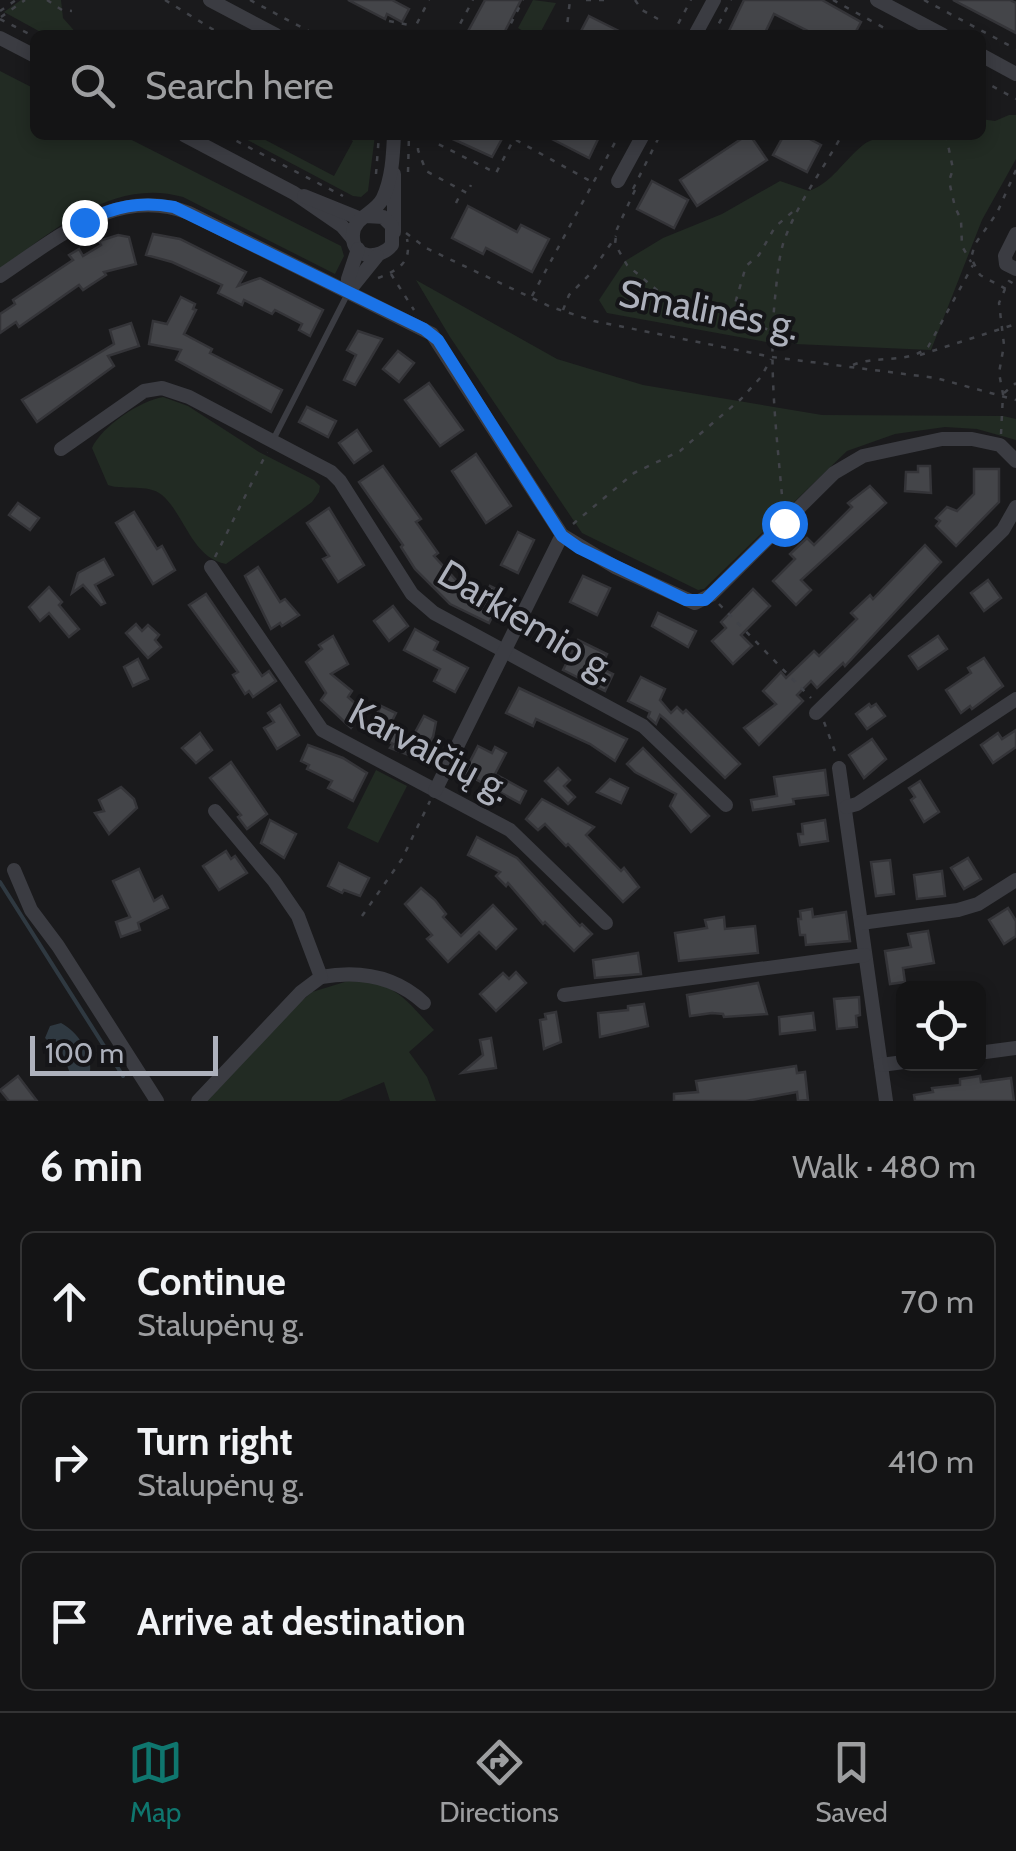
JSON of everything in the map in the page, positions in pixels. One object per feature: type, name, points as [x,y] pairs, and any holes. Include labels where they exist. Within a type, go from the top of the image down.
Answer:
[{"type":"street","points":[[210,0],[267,30]]},
{"type":"street","points":[[699,30],[714,0]]},
{"type":"street","points":[[878,0],[934,30]]},
{"type":"street","points":[[0,38],[30,53]]},
{"type":"street","points":[[986,58],[1016,74]]},
{"type":"street","points":[[193,140],[294,194],[342,226],[366,255],[377,256]]},
{"type":"street","points":[[348,292],[354,228],[383,198],[392,169],[394,140]]},
{"type":"street","points":[[628,187],[642,140]]},
{"type":"street","points":[[348,292],[400,232],[392,169]]},
{"type":"street","points":[[294,194],[364,218],[383,218],[400,232]]},
{"type":"street","points":[[0,276],[105,211],[158,204],[189,213],[416,324],[438,340],[562,536],[591,554],[695,603],[711,595],[834,474],[864,456],[942,440],[987,441],[1009,453]]},
{"type":"street","points":[[1016,234],[1005,256],[1006,264],[1016,269]]},
{"type":"street","name":"Darkiemio g.","points":[[61,449],[144,392],[162,388],[188,397],[319,466],[340,481],[412,594],[434,613],[643,726],[726,805]]},
{"type":"street","points":[[819,711],[1003,530],[1016,507]]},
{"type":"street","points":[[435,790],[562,536]]},
{"type":"street","name":"Karvaičių g.","points":[[210,567],[322,730],[510,830],[606,922]]},
{"type":"street","points":[[846,806],[857,804],[1016,700]]},
{"type":"street","points":[[840,768],[886,1101]]},
{"type":"street","points":[[215,811],[298,916],[321,977]]},
{"type":"street","points":[[14,870],[31,910],[157,1101]]},
{"type":"street","points":[[860,923],[958,910],[978,904],[1016,880]]},
{"type":"street","points":[[564,995],[865,955]]},
{"type":"street","points":[[198,1101],[301,992],[321,977],[360,973],[376,976],[408,990],[424,1004]]},
{"type":"street","points":[[986,1051],[1016,1048]]},
{"type":"street","points":[[881,1065],[896,1063]]},
{"type":"lane","points":[[272,442],[348,292]]},
{"type":"path","points":[[0,11],[16,0]]},
{"type":"path","points":[[25,0],[0,18],[30,34]]},
{"type":"path","points":[[47,0],[72,12]]},
{"type":"path","points":[[166,0],[213,30]]},
{"type":"path","points":[[250,0],[307,30]]},
{"type":"path","points":[[413,30],[429,0]]},
{"type":"path","points":[[457,30],[473,0]]},
{"type":"path","points":[[508,30],[523,0]]},
{"type":"path","points":[[567,30],[570,0]]},
{"type":"path","points":[[586,0],[611,0]]},
{"type":"path","points":[[635,0],[658,20]]},
{"type":"path","points":[[716,30],[731,0]]},
{"type":"path","points":[[833,0],[888,30]]},
{"type":"path","points":[[925,0],[981,30]]},
{"type":"path","points":[[675,30],[690,2],[684,1]]},
{"type":"path","points":[[388,21],[415,26]]},
{"type":"path","points":[[986,33],[1016,49]]},
{"type":"path","points":[[986,83],[1016,99]]},
{"type":"path","points":[[234,140],[347,198]]},
{"type":"path","points":[[374,188],[379,140]]},
{"type":"path","points":[[418,140],[426,171],[467,193],[471,185]]},
{"type":"path","points":[[433,140],[496,173],[514,140]]},
{"type":"path","points":[[521,140],[594,183]]},
{"type":"path","points":[[532,298],[616,140]]},
{"type":"path","points":[[657,140],[628,187],[616,234],[615,244],[627,264],[658,291],[772,331]]},
{"type":"path","points":[[784,523],[772,358],[778,266],[799,206],[839,140]]},
{"type":"path","points":[[947,140],[953,168],[949,181],[961,220],[962,246],[980,275],[1006,289]]},
{"type":"path","points":[[506,154],[512,158]]},
{"type":"path","points":[[919,355],[928,347],[973,264],[972,251],[997,213],[1016,170]]},
{"type":"path","points":[[456,203],[462,191]]},
{"type":"path","points":[[732,314],[746,266],[759,255],[776,226],[799,206]]},
{"type":"path","points":[[369,279],[390,273],[408,258],[400,232]]},
{"type":"path","name":"Smalinės g.","points":[[400,232],[562,312],[772,358],[936,378],[1016,400]]},
{"type":"path","points":[[562,312],[569,295],[591,273],[616,234]]},
{"type":"path","points":[[390,273],[420,320]]},
{"type":"path","points":[[396,282],[401,278]]},
{"type":"path","points":[[540,282],[548,286]]},
{"type":"path","points":[[1009,453],[999,374],[999,304],[1009,282],[1016,285]]},
{"type":"path","points":[[851,366],[866,360],[919,355],[1016,324]]},
{"type":"path","points":[[562,536],[634,472],[680,451],[741,399],[772,358]]},
{"type":"path","points":[[1003,394],[1016,384]]},
{"type":"path","points":[[210,567],[272,442]]},
{"type":"path","points":[[711,595],[819,711],[840,768]]},
{"type":"path","points":[[362,916],[402,859],[435,790]]},
{"type":"shaded area","points":[[21,0],[61,0],[63,18],[74,30],[37,30],[4,12]]},
{"type":"shaded area","points":[[533,0],[556,3],[542,30],[518,28]]},
{"type":"shaded area","points":[[0,71],[30,86],[30,140],[132,140],[341,246],[344,256],[335,274],[183,197],[157,193],[132,194],[85,211],[0,269]]},
{"type":"shaded area","points":[[1016,115],[1016,159],[982,220],[931,350],[772,343],[607,313],[599,300],[625,261],[663,238],[722,214],[780,181],[809,191],[824,183],[871,140],[986,140],[986,120]]},
{"type":"shaded area","points":[[247,140],[266,140],[334,176],[351,140],[374,140],[368,191],[361,197]]},
{"type":"shaded area","points":[[416,280],[557,359],[643,385],[822,415],[1003,416],[1016,419],[1016,440],[977,429],[945,427],[895,434],[847,451],[704,589],[698,590],[582,533]]},
{"type":"shaded area","points":[[163,397],[188,406],[259,452],[314,480],[320,486],[319,492],[312,502],[226,564],[214,560],[197,545],[162,495],[150,489],[108,485],[92,448],[104,431],[123,416]]},
{"type":"shaded area","points":[[376,770],[407,786],[378,843],[347,828]]},
{"type":"shaded area","points":[[348,981],[388,988],[406,1000],[434,1030],[409,1052],[427,1077],[436,1101],[390,1101],[384,1082],[339,1101],[207,1101],[312,992]]},
{"type":"shaded area","points":[[61,1023],[78,1037],[86,1051],[90,1072],[85,1076],[71,1076],[63,1055],[45,1038],[50,1026]]},
{"type":"building","points":[[348,0],[392,0],[409,9],[402,22],[387,14],[385,19]]},
{"type":"building","points":[[485,0],[521,0],[506,30],[469,30]]},
{"type":"building","points":[[744,0],[822,0],[861,22],[857,30],[806,30],[774,14],[766,30],[729,30]]},
{"type":"building","points":[[953,0],[1016,3],[1016,33]]},
{"type":"building","points":[[589,16],[617,30],[582,30]]},
{"type":"building","points":[[455,140],[501,140],[492,157]]},
{"type":"building","points":[[554,140],[598,140],[589,158]]},
{"type":"building","points":[[740,140],[753,140],[767,160],[697,206],[680,180]]},
{"type":"building","points":[[781,140],[812,140],[821,145],[807,172],[773,155]]},
{"type":"building","points":[[652,181],[688,200],[674,228],[637,209]]},
{"type":"building","points":[[468,206],[517,232],[521,225],[549,239],[532,272],[486,248],[483,254],[452,238]]},
{"type":"building","points":[[153,234],[180,239],[246,272],[238,286],[260,278],[323,310],[310,336],[299,330],[302,324],[275,310],[272,314],[244,300],[242,305],[218,293],[222,285],[172,262],[146,255]]},
{"type":"building","points":[[118,235],[129,237],[136,264],[104,272],[106,275],[83,290],[79,285],[19,327],[16,322],[0,333],[0,314],[15,304],[13,300],[73,260],[69,255],[79,249],[83,256],[101,245],[99,241]]},
{"type":"building","points":[[181,297],[195,304],[196,310],[184,334],[212,349],[210,353],[282,390],[271,412],[176,360],[181,350],[149,344],[153,321],[167,324]]},
{"type":"building","points":[[131,323],[139,346],[108,356],[114,366],[37,422],[22,400],[114,344],[110,330]]},
{"type":"building","points":[[358,331],[382,339],[355,385],[344,380],[356,355],[347,350]]},
{"type":"building","points":[[398,351],[414,363],[399,382],[383,369]]},
{"type":"building","points":[[429,383],[463,430],[440,446],[405,400]]},
{"type":"building","points":[[307,407],[336,421],[328,437],[299,422]]},
{"type":"building","points":[[357,430],[371,451],[354,463],[339,443]]},
{"type":"building","points":[[476,454],[511,506],[486,523],[452,471]]},
{"type":"building","points":[[383,466],[421,519],[416,522],[438,553],[434,556],[467,592],[471,584],[487,592],[490,586],[500,591],[497,596],[501,599],[489,623],[450,604],[415,569],[359,482]]},
{"type":"building","points":[[918,466],[930,466],[931,493],[905,491],[906,472],[918,472]]},
{"type":"building","points":[[974,469],[999,469],[999,502],[956,546],[936,526],[940,521],[936,518],[947,507],[957,511],[974,494]]},
{"type":"building","points":[[870,486],[886,503],[801,580],[811,590],[796,605],[773,581],[795,559],[790,554],[807,538],[814,545],[852,507],[848,503]]},
{"type":"building","points":[[18,503],[39,518],[30,530],[9,515]]},
{"type":"building","points":[[329,508],[364,565],[338,582],[323,559],[329,556],[307,523]]},
{"type":"building","points":[[134,512],[157,549],[162,546],[175,570],[153,584],[116,523]]},
{"type":"building","points":[[518,532],[534,540],[518,573],[501,565]]},
{"type":"building","points":[[925,545],[941,562],[845,666],[843,663],[817,688],[811,681],[797,695],[803,701],[759,745],[744,728],[776,704],[763,691],[781,672],[786,678],[814,651],[819,656],[857,619],[851,613],[870,595],[873,599]]},
{"type":"building","points":[[104,559],[113,575],[95,585],[105,603],[101,605],[83,585],[72,593],[78,573]]},
{"type":"building","points":[[258,567],[280,602],[285,599],[299,615],[282,626],[280,623],[271,629],[245,576]]},
{"type":"building","points":[[583,576],[610,588],[597,615],[570,602]]},
{"type":"building","points":[[988,580],[1001,598],[984,611],[971,593]]},
{"type":"building","points":[[49,587],[79,629],[69,637],[49,613],[40,621],[29,607]]},
{"type":"building","points":[[753,589],[770,606],[741,635],[752,646],[733,664],[712,641],[726,628],[721,622]]},
{"type":"building","points":[[206,594],[262,676],[269,671],[276,681],[253,697],[249,691],[245,694],[233,675],[238,672],[189,605]]},
{"type":"building","points":[[393,606],[408,626],[389,641],[374,621]]},
{"type":"building","points":[[658,613],[696,631],[688,647],[652,626]]},
{"type":"building","points":[[136,624],[142,631],[148,625],[159,635],[155,640],[161,647],[148,658],[126,633]]},
{"type":"building","points":[[415,629],[438,642],[434,650],[468,668],[455,692],[434,681],[440,669],[404,650]]},
{"type":"building","points":[[333,636],[348,664],[331,674],[352,691],[348,697],[364,711],[351,728],[321,700],[326,693],[306,662],[322,649],[319,645]]},
{"type":"building","points":[[938,636],[947,649],[918,669],[909,656]]},
{"type":"building","points":[[578,640],[607,654],[600,668],[613,674],[605,691],[563,670]]},
{"type":"building","points":[[984,658],[1003,686],[961,713],[946,690],[971,673],[968,668]]},
{"type":"building","points":[[138,659],[148,679],[133,686],[124,667]]},
{"type":"building","points":[[641,677],[665,689],[660,700],[671,713],[677,707],[683,713],[686,710],[740,764],[725,778],[660,715],[656,724],[648,717],[650,712],[628,701]]},
{"type":"building","points":[[519,688],[627,739],[615,761],[590,744],[536,719],[533,726],[506,713]]},
{"type":"building","points":[[869,704],[876,704],[885,716],[867,729],[856,714]]},
{"type":"building","points":[[280,705],[299,735],[277,749],[264,728],[274,722],[268,713]]},
{"type":"building","points":[[381,706],[396,713],[389,727],[412,738],[424,716],[436,722],[433,737],[419,759],[390,748],[393,744],[368,731]]},
{"type":"building","points":[[1016,730],[1016,747],[993,763],[981,745],[998,733],[1002,739]]},
{"type":"building","points":[[200,733],[212,750],[196,763],[182,748]]},
{"type":"building","points":[[872,739],[886,759],[864,778],[849,755]]},
{"type":"building","points":[[308,745],[343,758],[367,773],[353,801],[328,788],[332,781],[307,769],[309,765],[301,761]]},
{"type":"building","points":[[478,746],[492,753],[495,747],[506,753],[495,774],[526,791],[520,803],[464,773]]},
{"type":"building","points":[[643,748],[709,816],[691,832],[670,806],[676,794],[627,764]]},
{"type":"building","points":[[231,762],[267,814],[247,829],[238,817],[241,815],[210,778]]},
{"type":"building","points":[[558,768],[570,780],[564,786],[575,797],[568,804],[545,781]]},
{"type":"building","points":[[825,770],[828,795],[753,810],[751,800],[777,796],[774,777]]},
{"type":"building","points":[[610,779],[628,788],[621,803],[597,792]]},
{"type":"building","points":[[920,781],[939,812],[924,822],[911,800],[915,797],[909,788]]},
{"type":"building","points":[[121,787],[134,799],[137,808],[109,834],[95,813],[104,811],[99,800]]},
{"type":"building","points":[[542,799],[594,827],[586,835],[621,871],[624,868],[639,887],[623,902],[545,824],[538,830],[526,819]]},
{"type":"building","points":[[270,820],[296,834],[284,858],[261,843]]},
{"type":"building","points":[[825,820],[828,841],[800,845],[798,834],[803,834],[802,824]]},
{"type":"building","points":[[477,837],[517,858],[592,934],[574,951],[543,924],[508,883],[506,886],[496,876],[500,872],[468,855]]},
{"type":"building","points":[[226,851],[231,859],[235,856],[247,873],[219,890],[203,866]]},
{"type":"building","points":[[968,858],[981,879],[964,889],[951,868]]},
{"type":"building","points":[[890,860],[894,894],[876,896],[871,862]]},
{"type":"building","points":[[339,863],[369,878],[360,896],[328,886]]},
{"type":"building","points":[[139,869],[154,901],[162,896],[168,908],[138,923],[140,930],[121,937],[116,922],[130,917],[113,881]]},
{"type":"building","points":[[942,871],[945,896],[917,899],[914,875]]},
{"type":"building","points":[[421,888],[435,900],[446,914],[443,917],[461,936],[493,905],[516,929],[496,949],[479,932],[448,962],[427,939],[432,935],[405,904]]},
{"type":"building","points":[[1008,908],[1016,921],[1016,936],[1004,944],[989,920]]},
{"type":"building","points":[[812,909],[813,917],[846,912],[850,941],[806,945],[798,919],[800,911]]},
{"type":"building","points":[[724,917],[725,929],[755,926],[758,953],[679,961],[675,933],[707,928],[705,920]]},
{"type":"building","points":[[928,931],[934,963],[903,968],[905,981],[890,984],[885,951],[911,947],[908,934]]},
{"type":"building","points":[[638,953],[641,974],[595,978],[593,960]]},
{"type":"building","points":[[516,972],[526,983],[496,1011],[480,994],[503,973],[509,979]]},
{"type":"building","points":[[758,983],[767,1014],[690,1016],[687,995]]},
{"type":"building","points":[[859,997],[857,1027],[837,1029],[834,999]]},
{"type":"building","points":[[644,1004],[648,1026],[600,1037],[598,1013]]},
{"type":"building","points":[[556,1012],[561,1042],[544,1049],[540,1020],[546,1019],[545,1014]]},
{"type":"building","points":[[813,1013],[815,1030],[780,1034],[779,1017]]},
{"type":"building","points":[[491,1038],[496,1068],[462,1073],[483,1055],[480,1040]]},
{"type":"building","points":[[796,1066],[797,1073],[805,1072],[808,1100],[798,1101],[797,1092],[746,1101],[674,1101],[674,1094],[698,1092],[696,1081]]},
{"type":"building","points":[[18,1076],[37,1101],[9,1101],[0,1090]]},
{"type":"building","points":[[980,1076],[981,1082],[1011,1078],[1014,1101],[915,1101],[914,1095],[933,1092],[932,1088],[960,1085],[960,1079]]},
{"type":"waterway","points":[[0,882],[123,1076]]},
{"type":"route","points":[[84,222],[122,206],[174,207],[432,334],[562,536],[615,567],[686,600],[705,600],[784,523]]}]
